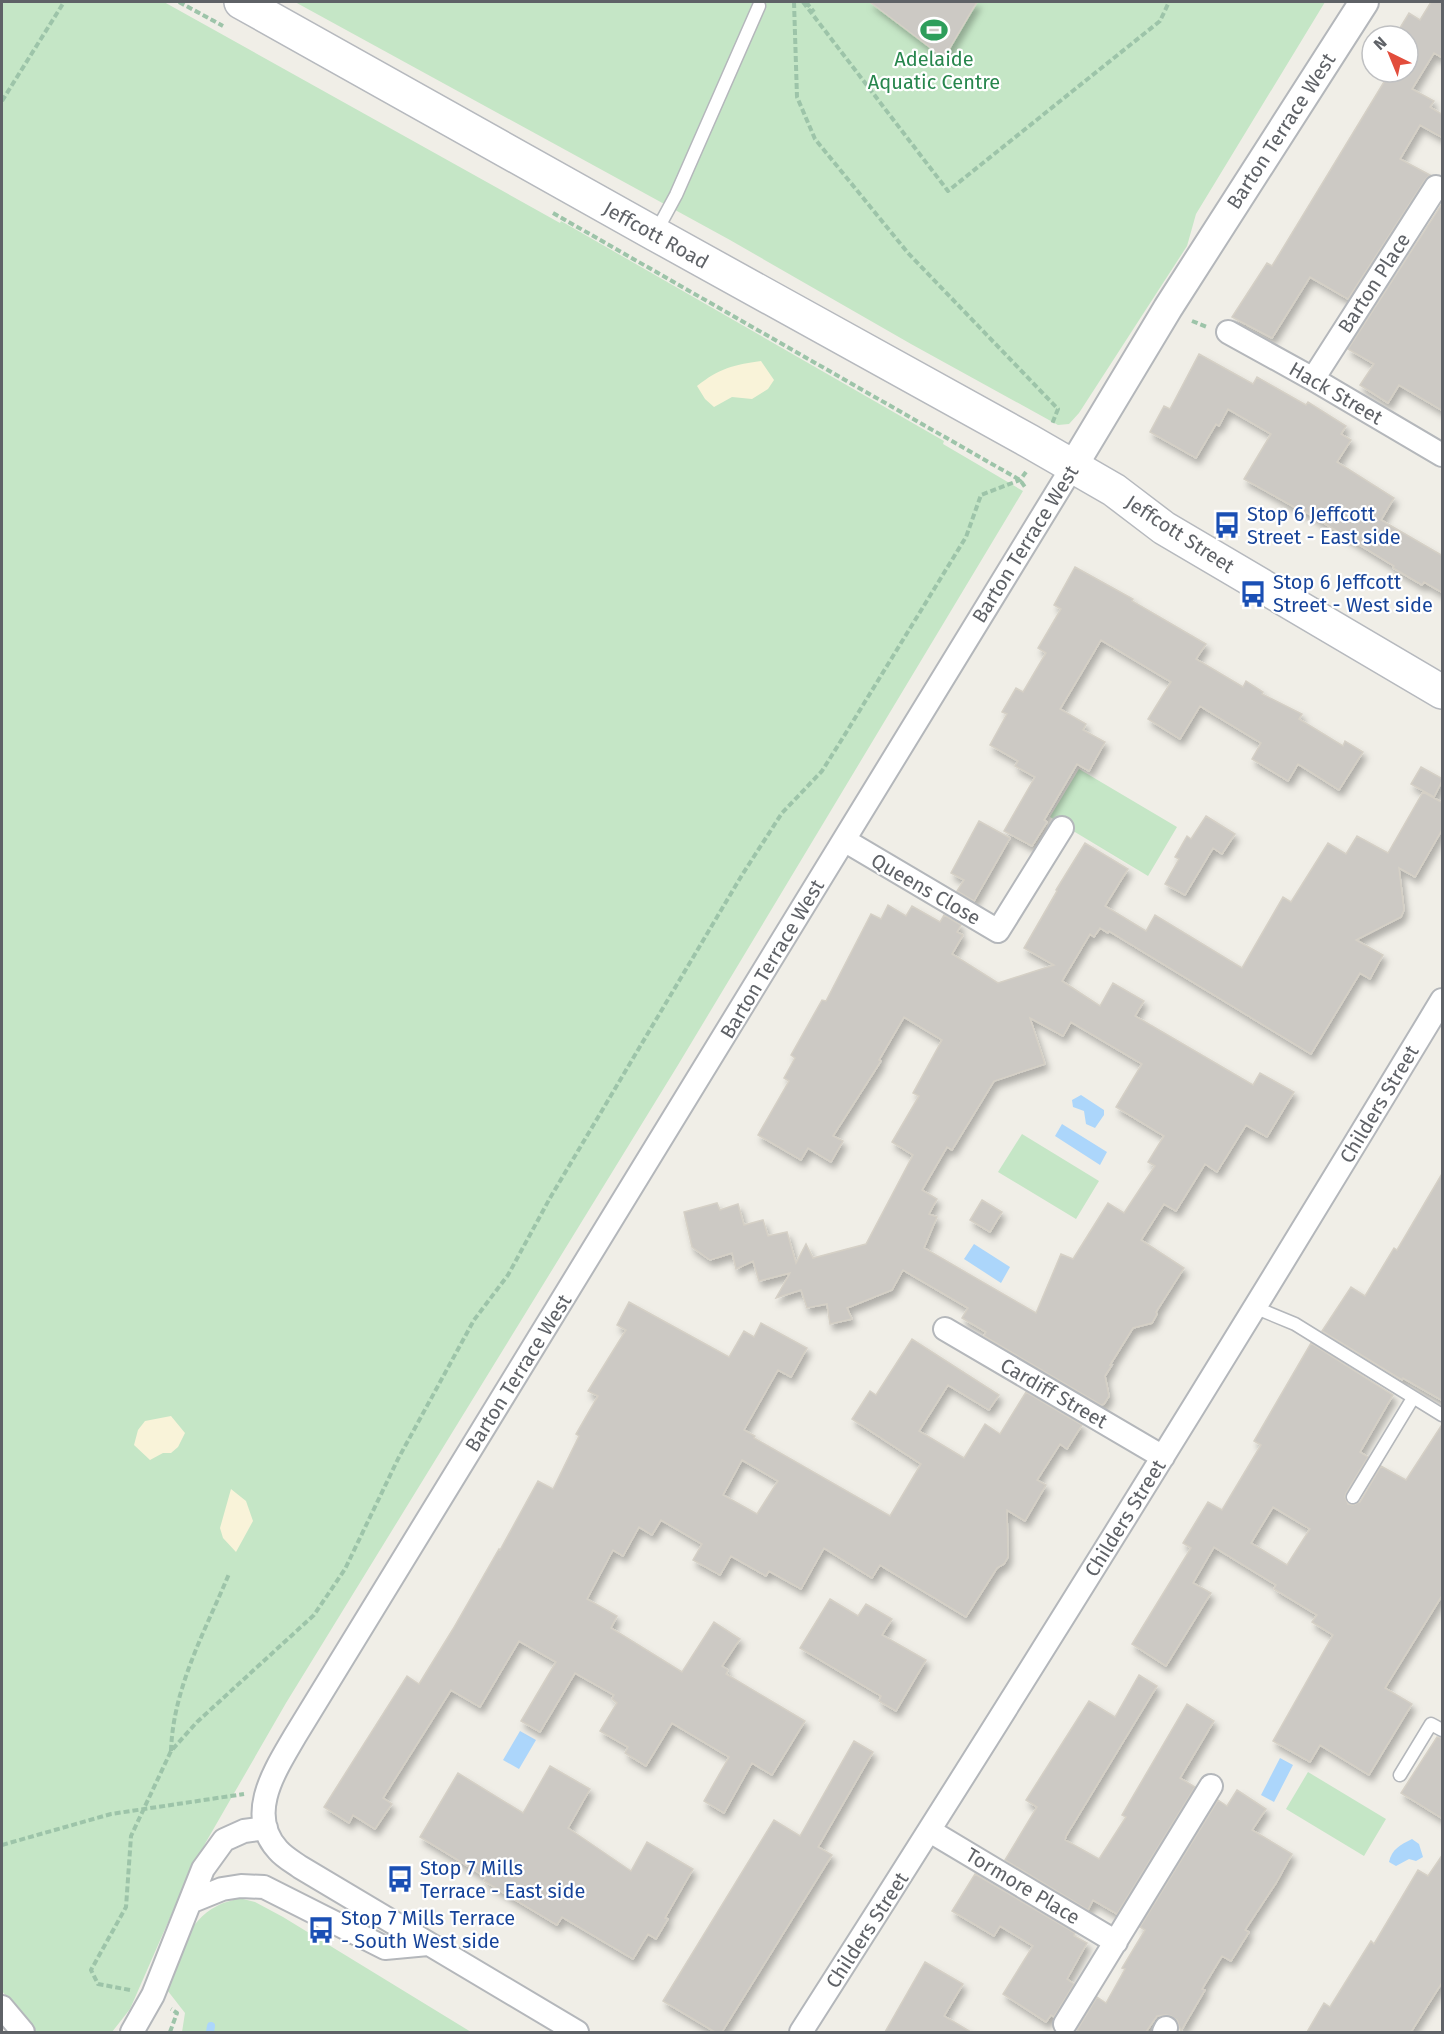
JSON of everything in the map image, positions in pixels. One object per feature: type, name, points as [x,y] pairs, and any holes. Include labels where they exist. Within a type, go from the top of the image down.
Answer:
[{"type":"main road","name":"Jeffcott Road","points":[[235,16],[655,234],[1073,466]]},
{"type":"main road","name":"Jeffcott Street","points":[[1073,466],[1114,490],[1164,528],[1443,692]]},
{"type":"street","name":"Barton Terrace West","points":[[266,1828],[264,1812],[266,1791],[272,1776],[301,1726],[1168,308],[1364,2]]},
{"type":"street","name":"Barton Place","points":[[1312,379],[1436,187]]},
{"type":"street","name":"Hack Street","points":[[1228,332],[1443,455]]},
{"type":"street","name":"Queens Close","points":[[844,840],[998,931],[1062,828]]},
{"type":"street","name":"Childers Street","points":[[801,2032],[930,1831],[1163,1457],[1443,1000]]},
{"type":"street","name":"Cardiff Street","points":[[945,1329],[1163,1457]]},
{"type":"street","points":[[1065,2025],[1211,1786]]},
{"type":"street","points":[[132,2032],[153,1995],[203,1869],[224,1840],[244,1831],[266,1828],[270,1840],[279,1851],[300,1867],[577,2032]]},
{"type":"street","name":"Tormore Place","points":[[930,1831],[1116,1942]]},
{"type":"street","points":[[190,1902],[222,1889],[241,1886],[264,1887],[385,1948],[428,1944]]},
{"type":"street","points":[[2,2007],[22,2032]]},
{"type":"lane","points":[[655,234],[676,195],[759,6]]},
{"type":"lane","points":[[1254,1307],[1295,1324],[1443,1415]]},
{"type":"lane","points":[[1353,1497],[1413,1398]]},
{"type":"lane","points":[[1400,1775],[1431,1724],[1443,1730]]},
{"type":"path","points":[[2,101],[64,2]]},
{"type":"path","points":[[179,2],[235,16]]},
{"type":"path","points":[[794,2],[797,98],[815,139],[908,253],[1058,409]]},
{"type":"path","points":[[805,2],[948,190],[1160,21],[1169,2]]},
{"type":"path","points":[[545,208],[1020,480],[1025,487]]},
{"type":"path","points":[[1168,308],[1200,325],[1228,332]]},
{"type":"path","points":[[135,1991],[98,1984],[91,1970],[126,1907],[131,1836],[171,1751],[197,1722],[314,1615],[345,1569],[398,1460],[474,1320],[508,1275],[550,1198],[742,875],[782,813],[822,771],[966,537],[981,495],[1020,480]]},
{"type":"path","points":[[171,1751],[172,1727],[183,1684],[230,1574]]},
{"type":"path","points":[[2,1845],[111,1814],[266,1791]]},
{"type":"path","points":[[170,2032],[177,2013]]},
{"type":"green space","points":[[2,2],[164,2],[560,223],[561,221],[944,441],[943,444],[1023,491],[678,1065],[286,1703],[206,1842],[130,2009],[112,2032],[35,2032],[2,1991]]},
{"type":"green space","points":[[295,2],[1325,2],[1196,214],[1187,246],[1079,413],[1069,424],[1058,425],[730,240]]},
{"type":"green space","points":[[1079,769],[1177,827],[1148,876],[1050,817]]},
{"type":"green space","points":[[1022,1134],[1099,1181],[1076,1219],[998,1172]]},
{"type":"green space","points":[[1308,1772],[1386,1819],[1364,1856],[1286,1809]]},
{"type":"green space","points":[[239,1898],[255,1902],[283,1917],[471,2032],[182,2032],[185,2013],[164,1986],[173,1964],[184,1941],[198,1921],[219,1905]]},
{"type":"sand","points":[[761,361],[774,380],[768,389],[752,399],[732,397],[714,407],[705,399],[697,386],[727,368]]},
{"type":"sand","points":[[171,1416],[185,1433],[178,1447],[171,1453],[163,1453],[150,1460],[134,1445],[138,1430],[145,1421]]},
{"type":"sand","points":[[231,1489],[246,1501],[253,1521],[236,1552],[223,1538],[220,1528]]},
{"type":"water","points":[[1081,1095],[1104,1110],[1104,1115],[1095,1128],[1086,1124],[1084,1111],[1073,1107],[1072,1100]]},
{"type":"water","points":[[1062,1124],[1107,1152],[1100,1165],[1055,1136]]},
{"type":"water","points":[[974,1244],[1010,1267],[1001,1283],[964,1259]]},
{"type":"water","points":[[520,1731],[536,1740],[519,1769],[503,1760]]},
{"type":"water","points":[[1280,1758],[1293,1765],[1274,1802],[1261,1795]]},
{"type":"water","points":[[1412,1839],[1419,1844],[1423,1857],[1416,1861],[1409,1859],[1396,1866],[1389,1862],[1397,1848]]},
{"type":"building","name":"Adelaide Aquatic Centre","points":[[870,2],[977,2],[944,58]]},
{"type":"building","points":[[1431,2],[1443,2],[1443,58],[1434,53],[1420,76],[1420,24],[1402,24],[1409,13],[1420,20]]},
{"type":"building","points":[[1383,84],[1415,84],[1412,89],[1434,101],[1430,107],[1443,115],[1443,138],[1420,125],[1400,159],[1430,175],[1348,299],[1310,277],[1272,338],[1232,317],[1267,263],[1272,266]]},
{"type":"building","points":[[1443,202],[1443,411],[1399,385],[1388,403],[1360,385],[1374,364],[1348,349]]},
{"type":"building","points":[[1199,354],[1253,384],[1257,377],[1306,405],[1308,402],[1346,426],[1341,434],[1351,440],[1337,462],[1394,498],[1381,520],[1443,556],[1443,593],[1424,582],[1422,585],[1306,512],[1244,479],[1271,434],[1228,409],[1219,426],[1216,424],[1196,458],[1150,432],[1164,406],[1170,409]]},
{"type":"building","points":[[1075,567],[1133,599],[1132,601],[1206,644],[1196,659],[1243,687],[1246,681],[1263,692],[1262,694],[1302,714],[1299,719],[1343,746],[1345,741],[1363,752],[1339,790],[1298,764],[1288,781],[1252,759],[1261,743],[1200,706],[1180,739],[1148,719],[1171,682],[1101,640],[1060,709],[1086,724],[1083,730],[1105,742],[1089,771],[1077,764],[1044,820],[1047,822],[1032,846],[1004,831],[1035,777],[1015,766],[1018,761],[990,745],[1007,714],[1002,712],[1016,688],[1023,692],[1046,653],[1038,648],[1061,609],[1054,605]]},
{"type":"building","points":[[1421,767],[1443,779],[1434,797],[1411,784]]},
{"type":"building","points":[[1423,792],[1443,803],[1443,828],[1415,877],[1399,868],[1404,910],[1401,917],[1356,940],[1383,955],[1370,979],[1360,973],[1311,1054],[1109,931],[1108,933],[1100,928],[1094,937],[1090,934],[1062,981],[1100,1006],[1113,983],[1144,1001],[1135,1016],[1253,1085],[1260,1073],[1294,1092],[1267,1137],[1246,1125],[1217,1172],[1205,1164],[1176,1211],[1164,1204],[1141,1240],[1184,1268],[1156,1312],[1152,1323],[1133,1328],[1110,1365],[1112,1365],[1105,1376],[1109,1396],[1104,1404],[1101,1405],[984,1336],[986,1332],[962,1318],[968,1308],[903,1270],[892,1290],[847,1308],[852,1319],[830,1324],[827,1304],[807,1308],[801,1290],[776,1298],[790,1273],[759,1281],[753,1261],[736,1269],[732,1253],[710,1260],[692,1247],[684,1212],[717,1203],[720,1210],[738,1204],[744,1225],[763,1220],[768,1236],[787,1232],[796,1263],[806,1244],[813,1258],[866,1244],[913,1155],[892,1142],[919,1096],[913,1093],[942,1040],[904,1017],[879,1060],[881,1061],[833,1136],[843,1141],[831,1162],[808,1148],[801,1160],[758,1135],[789,1081],[784,1078],[795,1058],[791,1055],[822,1000],[826,1001],[871,914],[881,919],[888,905],[906,916],[912,906],[940,922],[944,915],[961,925],[957,932],[963,935],[952,954],[998,983],[1054,965],[1024,948],[1085,843],[1128,869],[1105,906],[1146,931],[1155,915],[1242,968],[1283,897],[1291,902],[1328,843],[1346,854],[1357,836],[1388,853]],"holes":[[[1030,1018],[1063,1036],[1071,1022],[1142,1064],[1116,1107],[1164,1136],[1148,1162],[1155,1166],[1124,1213],[1108,1203],[1073,1259],[1061,1254],[1036,1313],[924,1248],[937,1217],[929,1214],[937,1199],[922,1190],[947,1147],[952,1150],[994,1081],[1045,1064]]]},
{"type":"building","points":[[1206,816],[1235,834],[1222,854],[1213,848],[1185,895],[1165,884],[1179,859],[1175,857],[1187,836],[1191,839]]},
{"type":"building","points":[[979,821],[1010,838],[974,901],[957,891],[964,880],[951,873]]},
{"type":"building","points":[[1443,1172],[1443,1401],[1403,1378],[1402,1380],[1322,1331],[1351,1287],[1365,1296],[1394,1248],[1397,1250]]},
{"type":"building","points":[[982,1200],[1002,1212],[990,1232],[970,1220]]},
{"type":"building","points":[[629,1302],[729,1357],[744,1331],[754,1337],[761,1323],[807,1348],[791,1377],[778,1370],[744,1430],[755,1436],[754,1438],[890,1516],[921,1464],[852,1419],[870,1391],[876,1395],[912,1339],[999,1395],[989,1410],[948,1385],[919,1431],[964,1458],[985,1424],[1000,1434],[1026,1392],[1082,1425],[1067,1449],[1060,1444],[1037,1480],[1046,1485],[1025,1521],[1007,1510],[1008,1557],[1004,1564],[997,1568],[966,1617],[880,1565],[872,1578],[824,1548],[801,1589],[769,1571],[766,1576],[731,1556],[720,1575],[693,1560],[702,1544],[661,1520],[652,1535],[639,1527],[623,1556],[613,1550],[587,1599],[617,1616],[611,1628],[682,1672],[714,1622],[740,1639],[722,1666],[728,1670],[726,1674],[805,1721],[772,1775],[752,1763],[724,1813],[704,1801],[729,1757],[672,1723],[646,1766],[625,1753],[628,1747],[600,1731],[617,1703],[612,1699],[614,1695],[575,1673],[540,1732],[521,1721],[556,1662],[519,1641],[480,1707],[451,1690],[383,1798],[392,1804],[375,1829],[353,1815],[349,1823],[324,1807],[407,1676],[419,1684],[500,1550],[538,1481],[553,1489],[579,1436],[576,1434],[598,1396],[588,1391],[626,1330],[617,1325]],"holes":[[[742,1460],[778,1481],[757,1514],[723,1495]]]},
{"type":"building","points":[[1311,1343],[1393,1395],[1360,1452],[1368,1457],[1346,1493],[1348,1504],[1353,1505],[1360,1502],[1381,1466],[1406,1480],[1443,1423],[1443,1594],[1385,1688],[1412,1704],[1369,1775],[1320,1745],[1310,1762],[1273,1741],[1333,1635],[1312,1622],[1317,1615],[1274,1589],[1276,1585],[1214,1547],[1193,1583],[1211,1593],[1166,1666],[1132,1644],[1191,1548],[1183,1543],[1208,1502],[1222,1510],[1261,1445],[1254,1441]],"holes":[[[1273,1507],[1310,1529],[1287,1565],[1251,1543]]]},
{"type":"building","points":[[830,1599],[858,1616],[866,1604],[892,1619],[882,1635],[926,1660],[896,1711],[879,1701],[881,1696],[800,1648]]},
{"type":"building","points":[[1139,1675],[1157,1686],[1065,1840],[1099,1859],[1126,1817],[1122,1815],[1187,1704],[1214,1721],[1180,1778],[1195,1787],[1117,1914],[1093,1900],[1088,1910],[1005,1860],[1037,1807],[1026,1800],[1089,1701],[1115,1717]]},
{"type":"building","points":[[1437,1737],[1443,1738],[1443,1819],[1401,1793]]},
{"type":"building","points":[[854,1741],[873,1752],[818,1847],[832,1855],[722,2032],[715,2032],[663,2001],[774,1820],[800,1836]]},
{"type":"building","points":[[550,1766],[590,1789],[568,1828],[631,1871],[647,1842],[693,1869],[665,1918],[668,1919],[656,1939],[648,1934],[633,1959],[562,1917],[557,1925],[484,1881],[486,1877],[420,1837],[458,1773],[523,1813]]},
{"type":"building","points":[[1237,1790],[1266,1809],[1252,1830],[1292,1854],[1245,1930],[1249,1932],[1231,1961],[1222,1956],[1181,2031],[1177,2020],[1166,2015],[1157,2016],[1146,2032],[1080,2032],[1077,2030],[1097,1997],[1106,2003],[1125,1969],[1122,1968],[1145,1930],[1140,1927],[1218,1800],[1227,1806]]},
{"type":"building","points":[[1443,1854],[1443,1981],[1411,2032],[1307,2032],[1324,2003],[1330,2007],[1371,1941],[1374,1944],[1418,1870],[1428,1876]]},
{"type":"building","points":[[975,1874],[1075,1933],[1074,1936],[1087,1943],[1067,1979],[1074,1984],[1054,2017],[1051,2015],[1046,2022],[1003,1994],[1033,1946],[1000,1926],[994,1936],[952,1911]]},
{"type":"building","points":[[925,1962],[963,1984],[944,2016],[971,2032],[885,2032]]},
{"type":"waterway","points":[[210,2032],[211,2026]]},
{"type":"place","name":"Adelaide Aquatic Centre","points":[[934,30]]},
{"type":"place","name":"Stop 6 Jeffcott Street - East side","points":[[1227,525]]},
{"type":"place","name":"Stop 6 Jeffcott Street - West side","points":[[1253,594]]},
{"type":"place","name":"Stop 7 Mills Terrace - East side","points":[[400,1879]]},
{"type":"place","name":"Stop 7 Mills Terrace - South West side","points":[[321,1930]]}]
